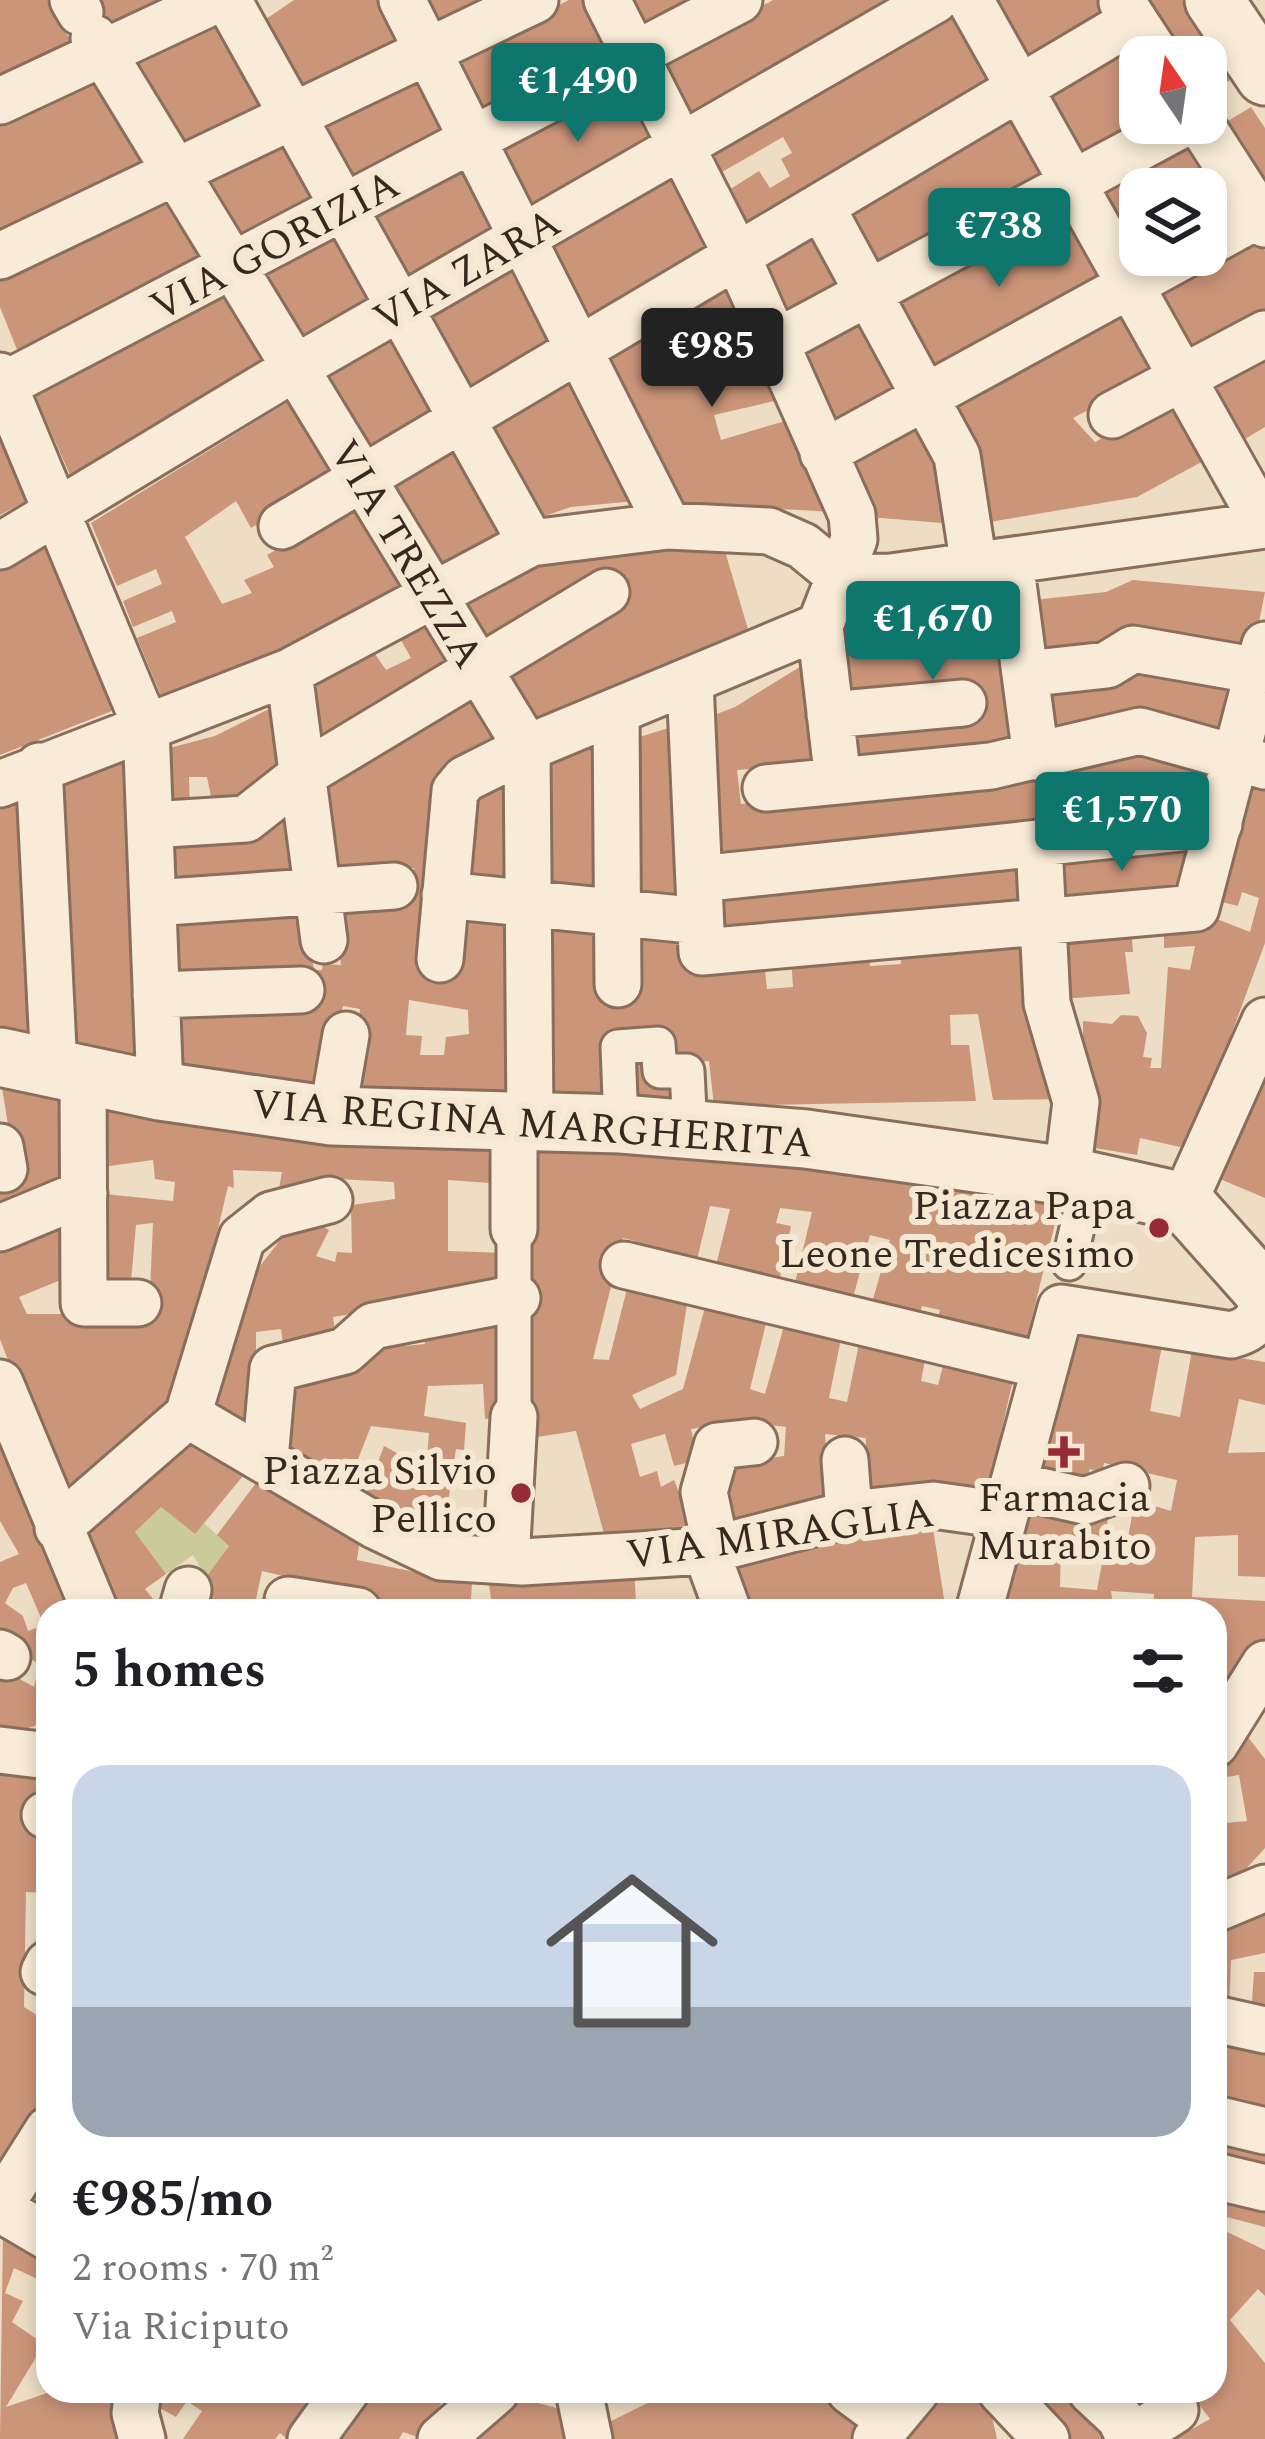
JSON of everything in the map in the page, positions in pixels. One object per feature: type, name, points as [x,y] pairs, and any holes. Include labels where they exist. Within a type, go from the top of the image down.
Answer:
[{"type":"street","points":[[402,0],[668,526]]},
{"type":"street","points":[[607,0],[737,256],[852,515],[854,539],[842,578],[821,612],[838,781]]},
{"type":"street","name":"VIA GORIZIA","points":[[1,383],[739,0]]},
{"type":"street","name":"VIA ZARA","points":[[0,546],[295,368],[935,0]]},
{"type":"street","points":[[138,1303],[84,1303],[84,1193],[46,1067],[19,775],[289,672],[531,543],[668,526],[720,526],[786,538],[842,578],[1000,577],[1265,525],[970,0]]},
{"type":"street","points":[[1214,0],[1265,76]]},
{"type":"street","points":[[0,256],[522,3]]},
{"type":"street","points":[[0,100],[88,25],[237,4],[293,116],[531,543]]},
{"type":"street","name":"VIA TREZZA","points":[[88,25],[527,748]]},
{"type":"street","points":[[282,526],[1020,88],[1138,26]]},
{"type":"street","points":[[775,343],[1146,144]]},
{"type":"street","points":[[1214,144],[1262,219],[1227,235]]},
{"type":"street","points":[[821,206],[957,456],[1000,577],[1025,674],[1036,757]]},
{"type":"street","points":[[824,453],[1147,276]]},
{"type":"street","points":[[1112,416],[1265,334]]},
{"type":"street","points":[[1,383],[146,727],[160,1091]]},
{"type":"street","points":[[150,825],[246,819],[302,775],[606,592]]},
{"type":"street","points":[[440,959],[455,791],[465,779],[527,748],[752,656],[821,642]]},
{"type":"street","points":[[445,895],[700,918],[1042,925],[1196,908],[1220,824],[1251,762],[1262,658],[1133,649],[1108,665],[1025,674]]},
{"type":"street","points":[[289,672],[324,940]]},
{"type":"street","points":[[690,681],[700,918]]},
{"type":"street","points":[[830,716],[963,703]]},
{"type":"street","points":[[616,712],[618,984]]},
{"type":"street","points":[[766,788],[1036,757],[1140,731],[1251,762]]},
{"type":"street","points":[[506,1561],[517,1298],[514,1229],[530,904],[527,748]]},
{"type":"street","points":[[700,918],[1039,843],[1220,824]]},
{"type":"street","points":[[1039,843],[1047,1003],[1076,1102],[1077,1178],[1069,1263]]},
{"type":"street","points":[[153,903],[394,886]]},
{"type":"street","points":[[156,995],[301,990]]},
{"type":"street","points":[[982,1599],[1061,1308],[1231,1335],[1246,1331],[1261,1317],[1265,1293],[1192,1183],[1264,1025]]},
{"type":"street","points":[[332,1115],[346,1035]]},
{"type":"street","points":[[621,1124],[618,1047],[658,1044],[660,1071],[686,1071],[690,1130]]},
{"type":"street","name":"VIA REGINA MARGHERITA","points":[[46,1067],[160,1091],[332,1115],[621,1124],[806,1139],[1077,1178],[1192,1183]]},
{"type":"street","points":[[0,1228],[84,1193]]},
{"type":"street","points":[[58,1528],[188,1415],[242,1238],[271,1215],[328,1200]]},
{"type":"street","points":[[624,1265],[1045,1366]]},
{"type":"street","points":[[265,1459],[273,1369],[345,1351],[373,1326],[517,1298]]},
{"type":"street","points":[[0,1383],[90,1599]]},
{"type":"street","name":"VIA MIRAGLIA","points":[[188,1415],[376,1526],[441,1557],[506,1561],[711,1550],[848,1514],[1008,1500],[1085,1501],[1126,1486]]},
{"type":"street","points":[[725,1599],[711,1550],[704,1492],[717,1446],[754,1442]]},
{"type":"street","points":[[845,1460],[848,1514]]},
{"type":"street","points":[[1227,1725],[1265,1664]]},
{"type":"street","points":[[0,1750],[36,1754]]},
{"type":"street","points":[[1227,1904],[1265,1888]]},
{"type":"street","points":[[1227,2022],[1265,2030]]},
{"type":"street","points":[[1227,2122],[1265,2131]]},
{"type":"street","points":[[36,2150],[0,2208],[36,2230]]},
{"type":"street","points":[[1227,2179],[1265,2188]]},
{"type":"street","points":[[136,2403],[142,2439]]},
{"type":"street","points":[[311,2439],[337,2403]]},
{"type":"street","points":[[441,2439],[471,2403]]},
{"type":"street","points":[[1012,2403],[1046,2439]]},
{"type":"street","points":[[1105,2403],[1120,2418],[1130,2439],[1175,2410]]},
{"type":"green space","points":[[161,1507],[195,1534],[204,1523],[229,1546],[206,1577],[193,1555],[166,1574],[135,1532]]},
{"type":"building","points":[[0,0],[47,0],[73,45],[0,79]]},
{"type":"building","points":[[94,0],[177,0],[112,30]]},
{"type":"building","points":[[294,0],[386,0],[408,44],[301,93],[263,21]]},
{"type":"building","points":[[419,0],[497,0],[434,32]]},
{"type":"building","points":[[569,0],[586,0],[611,50],[568,72],[555,46],[526,60],[497,75],[510,101],[479,116],[450,59]]},
{"type":"building","points":[[627,0],[704,0],[643,32]]},
{"type":"building","points":[[773,0],[893,0],[687,121],[659,61]]},
{"type":"building","points":[[997,0],[1101,0],[1108,14],[1030,58]]},
{"type":"building","points":[[1140,0],[1182,0],[1206,36],[1162,36]]},
{"type":"building","points":[[958,8],[998,79],[743,233],[724,193],[759,171],[770,188],[790,176],[781,159],[792,153],[783,137],[715,176],[704,152]]},
{"type":"building","points":[[217,19],[265,105],[179,146],[128,58]]},
{"type":"building","points":[[1119,46],[1119,138],[1085,161],[1046,89]]},
{"type":"building","points":[[423,75],[451,133],[352,186],[319,126]]},
{"type":"building","points":[[93,77],[147,163],[0,233],[0,118]]},
{"type":"building","points":[[627,78],[661,141],[529,214],[495,147]]},
{"type":"building","points":[[1251,107],[1265,128],[1265,196],[1227,131],[1227,122]]},
{"type":"building","points":[[1013,108],[1052,179],[877,273],[840,213]]},
{"type":"building","points":[[285,141],[320,203],[239,245],[200,181]]},
{"type":"building","points":[[1185,144],[1195,144],[1210,168],[1141,168]]},
{"type":"building","points":[[466,163],[500,231],[408,287],[368,214]]},
{"type":"building","points":[[675,172],[716,249],[586,326],[545,245]]},
{"type":"building","points":[[1119,180],[1119,222],[1101,190]]},
{"type":"building","points":[[166,196],[202,259],[20,357],[0,307],[0,277]]},
{"type":"building","points":[[1068,206],[1107,279],[933,374],[890,302]]},
{"type":"building","points":[[818,226],[853,287],[787,324],[757,262]]},
{"type":"building","points":[[336,232],[377,306],[302,350],[257,276]]},
{"type":"building","points":[[1255,236],[1265,251],[1265,314],[1192,354],[1155,288],[1178,276],[1227,276],[1227,251]]},
{"type":"building","points":[[517,264],[556,343],[469,397],[423,314]]},
{"type":"building","points":[[729,279],[783,399],[714,415],[721,440],[792,419],[834,512],[674,503],[600,356]]},
{"type":"building","points":[[225,291],[268,363],[70,475],[34,393]]},
{"type":"building","points":[[1122,307],[1159,373],[1073,418],[1095,442],[1174,399],[1207,459],[1137,497],[984,523],[949,398]]},
{"type":"building","points":[[867,314],[908,389],[832,431],[793,345]]},
{"type":"building","points":[[391,334],[438,414],[365,457],[318,377]]},
{"type":"building","points":[[1265,353],[1265,427],[1240,442],[1208,383]]},
{"type":"building","points":[[572,373],[636,501],[571,507],[536,519],[485,426]]},
{"type":"building","points":[[296,397],[344,473],[251,528],[236,501],[185,537],[222,604],[252,593],[244,580],[274,567],[267,555],[361,500],[414,585],[315,640],[162,698],[137,638],[176,622],[172,611],[133,627],[123,601],[162,584],[156,569],[117,586],[91,523]]},
{"type":"building","points":[[920,414],[940,460],[954,524],[869,517],[843,454]]},
{"type":"building","points":[[0,433],[26,501],[0,515]]},
{"type":"building","points":[[452,446],[504,535],[434,574],[383,486]]},
{"type":"building","points":[[722,541],[750,636],[524,724],[494,673],[630,594],[618,569],[479,650],[450,598],[504,567]]},
{"type":"building","points":[[45,542],[117,709],[0,755],[0,567]]},
{"type":"building","points":[[1133,580],[1265,592],[1252,658],[1033,660],[1025,601],[1106,592]]},
{"type":"building","points":[[1001,606],[1020,748],[852,759],[847,729],[985,715],[980,690],[843,702],[836,652],[868,630]]},
{"type":"building","points":[[429,609],[459,663],[314,751],[304,685],[371,648],[386,670],[411,658],[394,628]]},
{"type":"building","points":[[1130,660],[1248,681],[1231,745],[1045,742],[1037,683]]},
{"type":"building","points":[[806,663],[821,763],[737,770],[741,804],[1028,773],[1121,748],[1224,766],[1213,811],[711,861],[701,720],[735,707]]},
{"type":"building","points":[[475,687],[507,743],[487,754],[434,921],[428,978],[449,980],[453,908],[514,914],[515,1102],[346,1095],[360,1009],[343,1006],[323,1090],[172,1066],[170,1003],[320,1001],[322,978],[167,984],[166,913],[303,910],[314,970],[322,970],[323,964],[341,965],[334,907],[411,898],[414,868],[330,875],[318,782]],"holes":[[[409,1000],[468,1010],[469,1034],[446,1037],[444,1055],[420,1055],[422,1036],[406,1035]]]},
{"type":"building","points":[[279,704],[289,765],[244,807],[214,811],[207,777],[189,777],[190,811],[162,810],[158,751],[215,736]]},
{"type":"building","points":[[678,725],[688,908],[632,902],[627,741]]},
{"type":"building","points":[[604,728],[606,900],[541,892],[542,751]]},
{"type":"building","points":[[132,759],[144,1060],[67,1042],[55,782]]},
{"type":"building","points":[[513,768],[518,890],[456,883],[467,789]]},
{"type":"building","points":[[1248,771],[1265,777],[1265,943],[1189,1149],[1140,1138],[1137,1155],[1083,1146],[1094,1077],[1083,1077],[1083,1021],[1112,1024],[1121,1015],[1138,1016],[1147,1033],[1143,1057],[1152,1058],[1150,1068],[1161,1068],[1168,967],[1190,970],[1195,946],[1164,948],[1164,924],[1204,914],[1250,932],[1259,898],[1242,892],[1238,906],[1210,899]]},
{"type":"building","points":[[30,795],[41,1035],[0,1026],[0,806]]},
{"type":"building","points":[[290,803],[302,878],[165,890],[163,832]]},
{"type":"building","points":[[1200,838],[1185,898],[1054,911],[1051,852]]},
{"type":"building","points":[[1029,854],[1030,912],[711,942],[711,887]]},
{"type":"building","points":[[545,918],[628,925],[764,960],[767,989],[793,987],[791,957],[868,950],[870,966],[901,964],[900,947],[1031,935],[1067,1099],[993,1100],[978,1014],[950,1015],[951,1045],[969,1045],[976,1101],[714,1106],[709,1061],[668,1065],[608,1037],[610,1105],[545,1104]]},
{"type":"building","points":[[1131,926],[1133,952],[1125,952],[1130,994],[1061,999],[1055,934]]},
{"type":"building","points":[[650,1052],[669,1080],[671,1106],[628,1108],[627,1054]]},
{"type":"building","points":[[1265,1068],[1265,1198],[1213,1176]]},
{"type":"building","points":[[0,1075],[72,1086],[75,1184],[0,1214],[0,1182],[16,1175]]},
{"type":"building","points":[[95,1097],[488,1144],[490,1183],[448,1180],[448,1251],[508,1253],[508,1288],[333,1317],[336,1338],[284,1351],[281,1329],[256,1332],[256,1429],[210,1404],[238,1290],[251,1290],[251,1278],[300,1214],[329,1230],[316,1256],[335,1262],[337,1252],[352,1253],[351,1205],[395,1199],[394,1182],[319,1178],[317,1190],[278,1194],[282,1172],[233,1170],[234,1188],[228,1186],[181,1388],[73,1493],[59,1493],[0,1339],[0,1239],[61,1212],[73,1275],[19,1297],[27,1314],[149,1314],[153,1223],[136,1225],[130,1293],[95,1290],[95,1193],[173,1201],[175,1182],[155,1179],[153,1160],[95,1168]]},
{"type":"building","points":[[523,1144],[664,1149],[1061,1199],[1024,1350],[934,1330],[940,1310],[922,1306],[917,1326],[869,1313],[890,1240],[870,1235],[850,1309],[792,1295],[812,1212],[780,1208],[776,1223],[791,1226],[777,1291],[713,1277],[730,1209],[710,1206],[694,1272],[633,1260],[635,1241],[623,1238],[593,1359],[609,1360],[630,1277],[689,1291],[676,1375],[632,1395],[640,1409],[683,1389],[708,1296],[769,1311],[750,1389],[765,1394],[787,1315],[843,1329],[829,1398],[847,1402],[861,1334],[927,1350],[921,1381],[938,1385],[946,1354],[1015,1371],[988,1490],[865,1502],[866,1438],[825,1434],[830,1506],[726,1525],[725,1464],[784,1456],[786,1427],[738,1421],[691,1429],[698,1460],[674,1466],[665,1434],[631,1444],[640,1477],[657,1471],[661,1487],[674,1480],[696,1533],[607,1545],[576,1431],[524,1439]]},
{"type":"building","points":[[509,1308],[505,1417],[485,1419],[483,1384],[428,1386],[424,1416],[466,1423],[464,1450],[456,1449],[443,1536],[364,1499],[384,1446],[426,1469],[429,1433],[371,1426],[346,1490],[278,1444],[296,1379],[373,1360],[372,1349],[425,1344],[423,1330]]},
{"type":"building","points":[[1079,1332],[1162,1345],[1150,1411],[1180,1417],[1192,1350],[1265,1362],[1265,1405],[1239,1399],[1228,1453],[1265,1452],[1265,1577],[1238,1576],[1238,1535],[1195,1537],[1192,1597],[1265,1601],[1265,1642],[1233,1703],[1227,1700],[1227,1599],[1154,1599],[1154,1594],[1111,1591],[1112,1599],[998,1599],[1033,1503],[1108,1519],[1104,1543],[1061,1540],[1060,1587],[1097,1590],[1103,1557],[1124,1559],[1135,1500],[1171,1511],[1177,1480],[1104,1463],[1102,1473],[1090,1469],[1084,1486],[1040,1477]]},
{"type":"building","points":[[185,1441],[243,1476],[195,1534],[161,1507],[135,1532],[166,1574],[145,1589],[153,1599],[111,1599],[80,1530]]},
{"type":"building","points":[[0,1447],[71,1599],[36,1599],[36,1606],[26,1583],[13,1588],[5,1603],[23,1616],[28,1631],[36,1628],[36,1663],[0,1633],[0,1562],[19,1554],[0,1521]]},
{"type":"building","points":[[256,1483],[361,1532],[357,1560],[472,1584],[471,1599],[381,1599],[262,1571],[256,1599],[211,1599],[206,1577],[229,1546],[217,1535]]},
{"type":"building","points":[[931,1516],[944,1599],[743,1599],[730,1564]]},
{"type":"building","points":[[634,1567],[636,1599],[491,1599],[489,1585]]},
{"type":"building","points":[[0,1668],[34,1687],[36,1678],[36,1725],[0,1734]]},
{"type":"building","points":[[1240,1727],[1265,1759],[1265,1848],[1227,1890],[1227,1823],[1247,1821],[1239,1775],[1227,1777],[1227,1746]]},
{"type":"building","points":[[0,1761],[36,1766],[36,1804],[24,1802],[22,1822],[36,1824],[36,1892],[26,1892],[24,2007],[36,2015],[36,2109],[0,2167]]},
{"type":"building","points":[[1265,1905],[1265,1953],[1231,1960],[1229,2013],[1227,2012],[1227,1928]]},
{"type":"building","points":[[1254,1972],[1265,1972],[1265,2018],[1251,2016]]},
{"type":"building","points":[[1227,2032],[1265,2039],[1265,2116],[1227,2107]]},
{"type":"building","points":[[1227,2134],[1265,2144],[1265,2176],[1227,2167]]},
{"type":"building","points":[[36,2180],[36,2211],[22,2203]]},
{"type":"building","points":[[1227,2188],[1265,2197],[1265,2227],[1227,2217]]},
{"type":"building","points":[[1227,2232],[1265,2250],[1265,2296],[1258,2289],[1230,2320],[1265,2363],[1265,2439],[1174,2439],[1210,2419],[1198,2403],[1227,2403]]},
{"type":"building","points":[[3,2233],[36,2247],[36,2278],[14,2268],[5,2293],[23,2301],[12,2322],[36,2338],[36,2357],[6,2407],[36,2397],[36,2403],[120,2403],[125,2439],[0,2439]]},
{"type":"building","points":[[154,2403],[186,2403],[176,2417]]},
{"type":"building","points":[[190,2403],[321,2403],[287,2439],[280,2433],[275,2439],[183,2439],[202,2411]]},
{"type":"building","points":[[357,2403],[441,2403],[417,2437],[403,2432],[399,2439],[336,2439]]},
{"type":"building","points":[[514,2403],[538,2403],[571,2412],[568,2439],[467,2439]]},
{"type":"building","points":[[648,2403],[845,2403],[875,2422],[864,2439],[607,2439],[601,2426]]},
{"type":"building","points":[[921,2403],[989,2403],[997,2439],[891,2439]]},
{"type":"building","points":[[1036,2403],[1082,2403],[1113,2439],[1071,2439]]},
{"type":"building","points":[[1124,2403],[1153,2403],[1138,2418]]},
{"type":"place","name":"Piazza Papa Leone Tredicesimo","points":[[1159,1228]]},
{"type":"place","name":"Farmacia Murabito","points":[[1064,1452]]},
{"type":"place","name":"Piazza Silvio Pellico","points":[[521,1493]]}]
